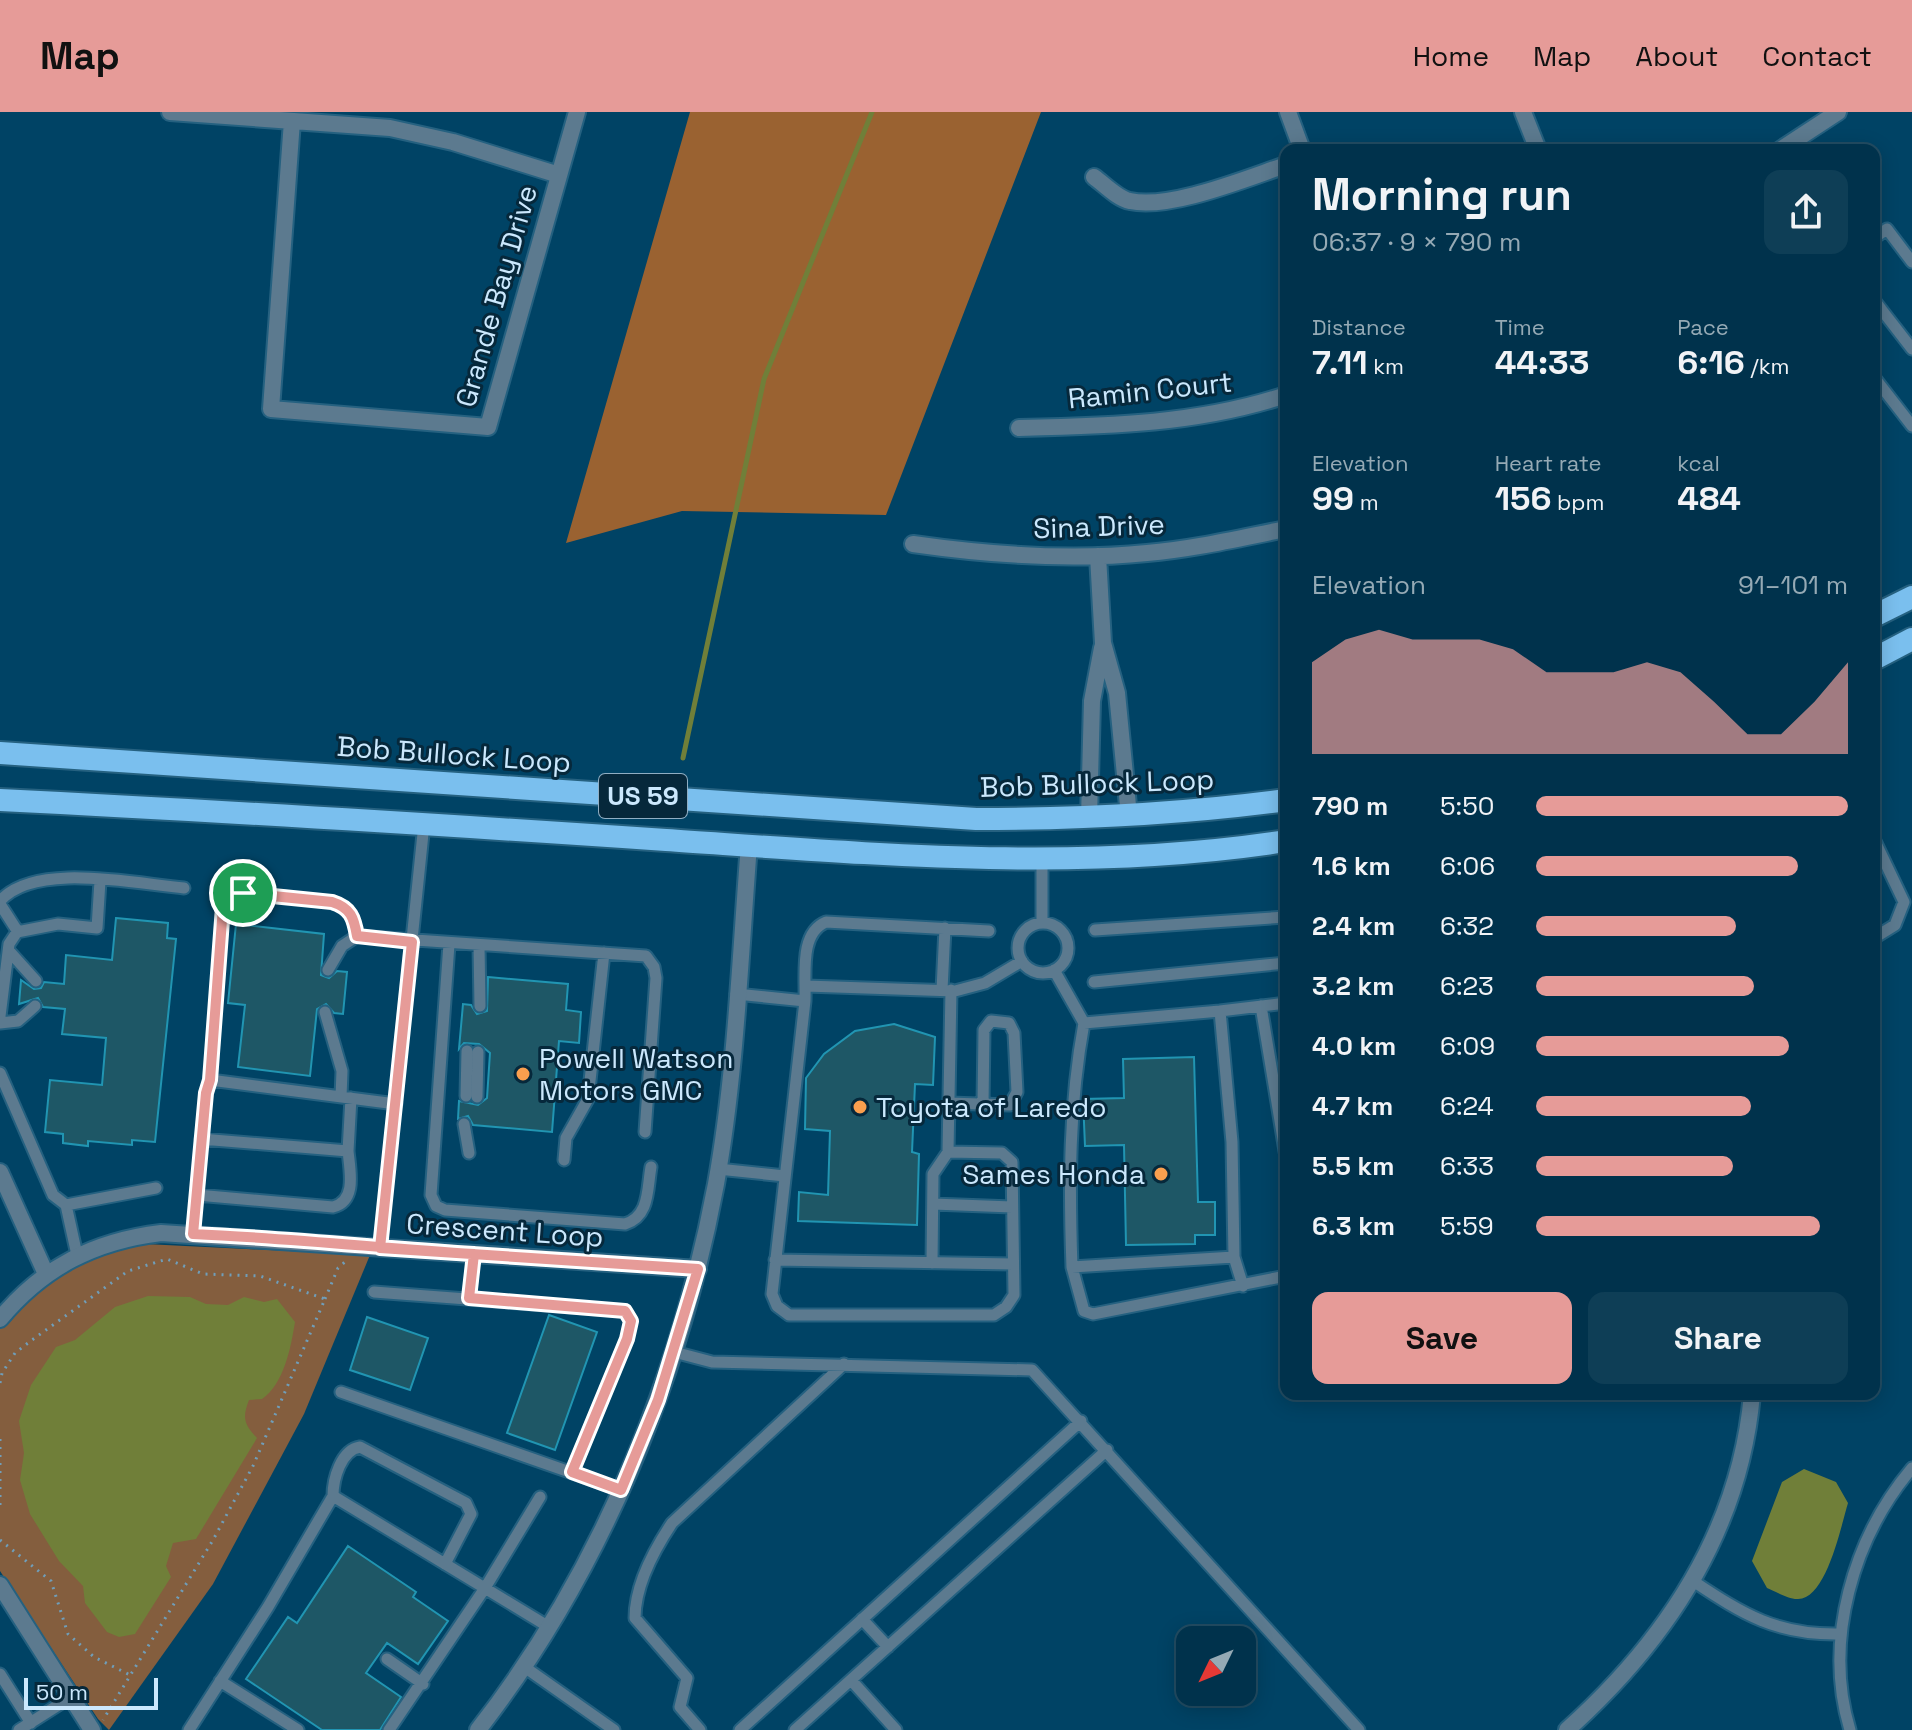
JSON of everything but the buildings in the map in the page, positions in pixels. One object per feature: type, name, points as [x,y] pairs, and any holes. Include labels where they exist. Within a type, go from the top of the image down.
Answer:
[{"type":"highway","points":[[1880,613],[1912,597]]},
{"type":"highway","points":[[1880,656],[1912,639]]},
{"type":"highway","name":"Bob Bullock Loop","points":[[0,753],[976,819],[1089,819],[1280,801]]},
{"type":"highway","name":"US 59","points":[[0,800],[424,824],[941,859],[1042,861],[1139,858],[1280,842]]},
{"type":"street","points":[[170,112],[390,128],[453,142],[559,175]]},
{"type":"street","name":"Grande Bay Drive","points":[[292,121],[271,409],[488,427],[577,112]]},
{"type":"street","points":[[1288,112],[1300,144]]},
{"type":"street","points":[[1523,112],[1536,144]]},
{"type":"street","points":[[1787,144],[1818,118],[1838,112]]},
{"type":"street","points":[[1094,177],[1127,201],[1152,202],[1215,190],[1280,167]]},
{"type":"street","name":"Ramin Court","points":[[1019,428],[1123,426],[1211,415],[1280,397]]},
{"type":"street","name":"Sina Drive","points":[[913,544],[966,552],[1098,556],[1201,546],[1280,530]]},
{"type":"street","points":[[1098,556],[1103,643],[1117,693],[1129,816]]},
{"type":"street","points":[[1089,819],[1092,701],[1103,643]]},
{"type":"street","points":[[478,1730],[549,1627],[621,1490],[674,1352],[698,1269],[718,1169],[749,845]]},
{"type":"street","points":[[0,1172],[46,1274]]},
{"type":"street","name":"Crescent Loop","points":[[0,1319],[46,1274],[77,1255],[124,1237],[193,1234],[698,1269]]},
{"type":"street","points":[[1567,1730],[1631,1669],[1661,1632],[1693,1581],[1718,1532],[1731,1495],[1751,1400]]},
{"type":"street","points":[[0,1585],[95,1730]]},
{"type":"lane","points":[[1880,234],[1887,229],[1912,262]]},
{"type":"lane","points":[[1880,313],[1912,349]]},
{"type":"lane","points":[[1880,385],[1912,426]]},
{"type":"lane","points":[[380,1248],[424,824]]},
{"type":"lane","points":[[1880,852],[1904,902],[1895,925],[1880,934]]},
{"type":"lane","points":[[1042,861],[1042,923]]},
{"type":"lane","points":[[18,932],[0,903],[6,895],[45,878],[184,888]]},
{"type":"lane","points":[[0,1016],[9,944],[18,932],[58,924],[97,928],[100,881]]},
{"type":"lane","points":[[193,1234],[206,1093],[210,1080],[223,907],[231,898],[243,893],[332,902],[343,906],[354,916],[357,936]]},
{"type":"lane","points":[[1095,930],[1280,917]]},
{"type":"lane","points":[[948,1152],[1007,1156],[1012,1162],[1014,1295],[1006,1307],[994,1315],[789,1315],[777,1306],[772,1294],[805,1001],[809,936],[815,927],[826,922],[989,931]]},
{"type":"lane","points":[[1042,923],[1057,927],[1066,940],[1066,956],[1054,970],[1039,972],[1022,961],[1018,949],[1022,934],[1042,923]]},
{"type":"lane","points":[[932,1263],[933,1174],[948,1152],[945,928]]},
{"type":"lane","points":[[334,970],[342,946],[357,936],[646,956],[654,967],[645,1132]]},
{"type":"lane","points":[[449,944],[431,1195],[436,1206],[445,1210],[625,1224],[636,1220],[644,1210],[651,1167]]},
{"type":"lane","points":[[475,1005],[479,946]]},
{"type":"lane","points":[[9,951],[36,981]]},
{"type":"lane","points":[[564,1160],[566,1138],[588,1099],[604,953]]},
{"type":"lane","points":[[806,986],[946,990],[985,983],[1022,961]]},
{"type":"lane","points":[[1094,982],[1280,964]]},
{"type":"lane","points":[[1054,970],[1084,1023],[1076,1068],[1069,1175],[1072,1267],[1084,1311],[1093,1314],[1280,1277]]},
{"type":"lane","points":[[736,994],[805,1001]]},
{"type":"lane","points":[[1084,1023],[1280,1004]]},
{"type":"lane","points":[[0,1023],[18,1021],[35,1006]]},
{"type":"lane","points":[[1261,1006],[1280,1121]]},
{"type":"lane","points":[[1220,1011],[1232,1142],[1234,1257],[1243,1286]]},
{"type":"lane","points":[[197,1195],[333,1207],[348,1199],[350,1177],[346,1097],[331,1032],[331,1013]]},
{"type":"lane","points":[[949,1103],[1010,1105],[1014,1101],[1017,1092],[1014,1033],[1009,1023],[991,1021],[986,1024],[983,1104]]},
{"type":"lane","points":[[471,1097],[472,1052]]},
{"type":"lane","points":[[0,1073],[53,1195],[66,1205],[77,1255]]},
{"type":"lane","points":[[210,1080],[396,1104]]},
{"type":"lane","points":[[469,1148],[470,1125]]},
{"type":"lane","points":[[201,1139],[348,1151]]},
{"type":"lane","points":[[718,1169],[785,1176]]},
{"type":"lane","points":[[66,1205],[156,1188]]},
{"type":"lane","points":[[933,1204],[1012,1207]]},
{"type":"lane","points":[[469,1298],[474,1254]]},
{"type":"lane","points":[[1072,1267],[1234,1257]]},
{"type":"lane","points":[[775,1260],[1013,1264]]},
{"type":"lane","points":[[374,1292],[625,1311],[631,1321],[572,1472]]},
{"type":"lane","points":[[674,1352],[712,1362],[1021,1367],[1041,1377],[1359,1730]]},
{"type":"lane","points":[[700,1730],[680,1707],[687,1678],[635,1618],[635,1600],[659,1543],[672,1523],[844,1364]]},
{"type":"lane","points":[[341,1392],[621,1490]]},
{"type":"lane","points":[[740,1730],[1081,1421]]},
{"type":"lane","points":[[189,1730],[333,1496],[333,1481],[347,1454],[360,1447],[466,1503],[471,1514],[468,1523],[445,1564]]},
{"type":"lane","points":[[795,1730],[1107,1450]]},
{"type":"lane","points":[[1850,1730],[1842,1704],[1839,1634],[1866,1540],[1894,1489],[1912,1468]]},
{"type":"lane","points":[[333,1496],[549,1627]]},
{"type":"lane","points":[[389,1730],[423,1684],[540,1497]]},
{"type":"lane","points":[[1693,1581],[1737,1611],[1769,1626],[1806,1634],[1839,1634]]},
{"type":"lane","points":[[862,1619],[888,1647]]},
{"type":"lane","points":[[387,1659],[423,1684]]},
{"type":"lane","points":[[523,1666],[614,1730]]},
{"type":"lane","points":[[0,1674],[31,1723]]},
{"type":"lane","points":[[851,1680],[896,1730]]},
{"type":"lane","points":[[220,1681],[298,1730]]},
{"type":"lane","points":[[19,1730],[71,1697]]},
{"type":"path","points":[[95,1730],[213,1540],[253,1466],[338,1268],[363,1247]]},
{"type":"path","points":[[0,1383],[2,1373],[24,1346],[128,1271],[167,1259],[203,1274],[260,1276],[325,1299]]},
{"type":"path","points":[[0,1439],[0,1507]]},
{"type":"path","points":[[0,1540],[51,1581],[68,1634],[94,1657],[130,1675]]},
{"type":"shaded area","points":[[690,112],[1041,112],[886,515],[682,511],[566,543]]},
{"type":"shaded area","points":[[125,1243],[370,1255],[304,1414],[213,1584],[109,1730],[98,1719],[0,1571],[0,1328],[56,1276]]},
{"type":"shaded area","points":[[148,1296],[190,1297],[206,1304],[228,1305],[244,1297],[264,1302],[277,1299],[295,1322],[289,1353],[276,1384],[262,1399],[249,1400],[247,1406],[246,1420],[257,1438],[196,1539],[173,1543],[166,1566],[171,1577],[135,1634],[119,1637],[107,1632],[85,1603],[83,1586],[59,1561],[30,1514],[20,1480],[24,1453],[19,1421],[31,1385],[56,1347],[75,1340],[115,1307]]},
{"type":"shaded area","points":[[1804,1469],[1836,1482],[1848,1503],[1824,1576],[1807,1596],[1797,1599],[1767,1588],[1752,1561],[1782,1482]]},
{"type":"waterway","points":[[683,758],[764,379],[872,112]]},
{"type":"place","name":"Powell Watson Motors GMC","points":[[523,1074]]},
{"type":"place","name":"Toyota of Laredo","points":[[860,1107]]},
{"type":"place","name":"Sames Honda","points":[[1161,1174]]},
{"type":"route","points":[[243,893],[231,898],[223,907],[210,1080],[206,1093],[193,1234],[234,1236],[380,1248],[474,1254],[469,1298],[625,1311],[631,1321],[627,1339],[572,1472],[621,1490],[658,1400],[698,1269],[380,1248],[412,942],[357,936],[354,916],[343,906],[332,902],[243,893]]}]
